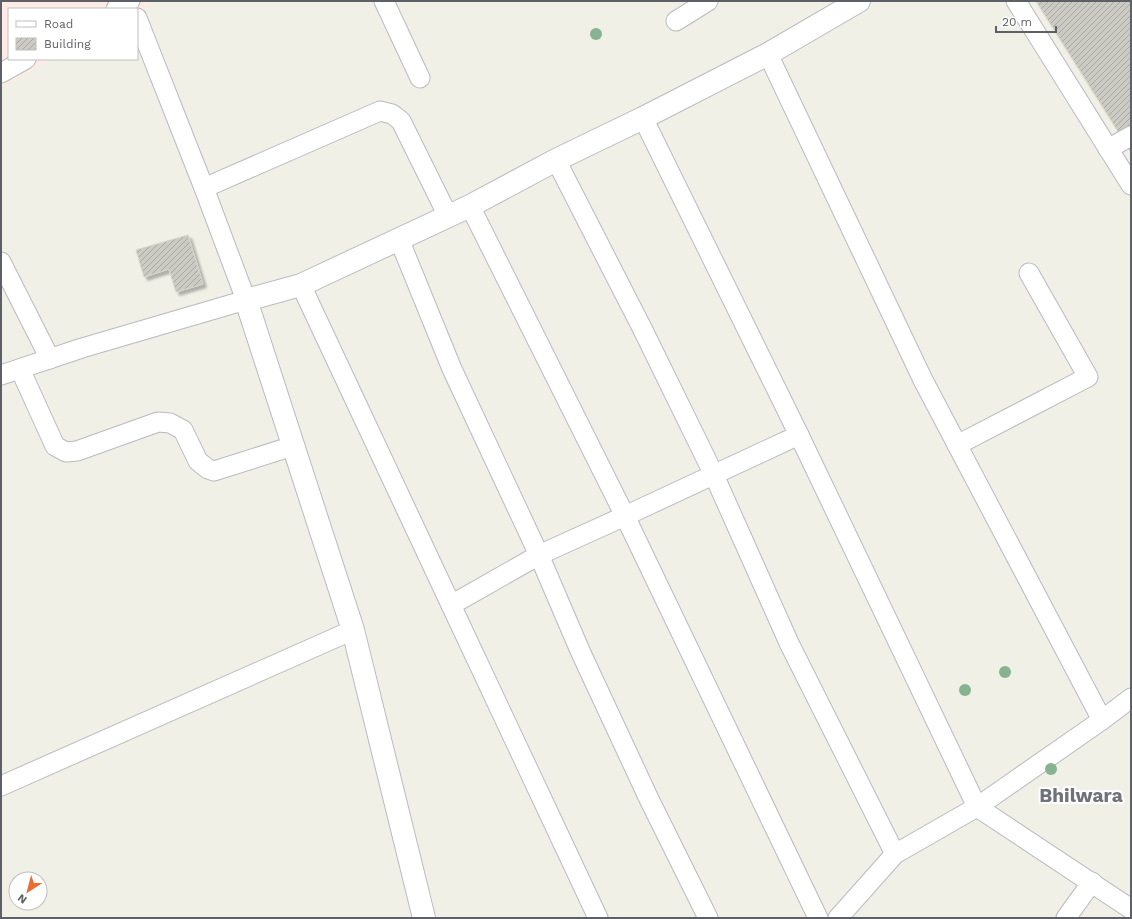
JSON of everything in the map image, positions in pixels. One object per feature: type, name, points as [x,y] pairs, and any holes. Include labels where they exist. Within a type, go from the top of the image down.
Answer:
[{"type":"street","points":[[118,8],[130,1]]},
{"type":"street","points":[[384,1],[420,78]]},
{"type":"street","points":[[676,21],[708,1]]},
{"type":"street","points":[[1,375],[246,300],[301,285],[470,206],[556,160],[643,118],[768,54],[859,1]]},
{"type":"street","points":[[1016,1],[1131,185]]},
{"type":"street","points":[[138,21],[246,300],[353,630],[424,918]]},
{"type":"street","points":[[768,54],[923,380],[1102,720]]},
{"type":"street","points":[[1,73],[24,60]]},
{"type":"street","points":[[204,188],[380,111],[392,114],[400,121],[448,216]]},
{"type":"street","points":[[643,118],[799,435],[977,807],[1131,909]]},
{"type":"street","points":[[1108,149],[1131,136]]},
{"type":"street","points":[[556,160],[643,330],[714,475],[789,643],[895,854]]},
{"type":"street","points":[[470,206],[625,516],[818,918]]},
{"type":"street","points":[[399,240],[452,370],[646,792],[708,918]]},
{"type":"street","points":[[1,262],[50,359]]},
{"type":"street","points":[[957,445],[1088,377],[1028,273]]},
{"type":"street","points":[[301,285],[598,918]]},
{"type":"street","points":[[20,369],[55,446],[66,452],[77,451],[158,422],[170,423],[183,430],[198,461],[208,469],[214,471],[294,446]]},
{"type":"street","points":[[451,604],[538,555],[799,435]]},
{"type":"street","points":[[1,786],[353,630]]},
{"type":"street","points":[[838,918],[895,854],[977,807],[1102,720],[1131,698]]},
{"type":"street","points":[[1066,918],[1092,882]]},
{"type":"shaded area","points":[[1,1],[158,1],[138,11],[138,8],[8,8],[8,60],[51,60],[1,88]]},
{"type":"building","points":[[1036,1],[1131,1],[1131,152]]},
{"type":"building","points":[[188,235],[203,284],[176,292],[169,269],[144,277],[136,250]]},
{"type":"district","name":"Bhilwara","points":[[1081,795]]}]
